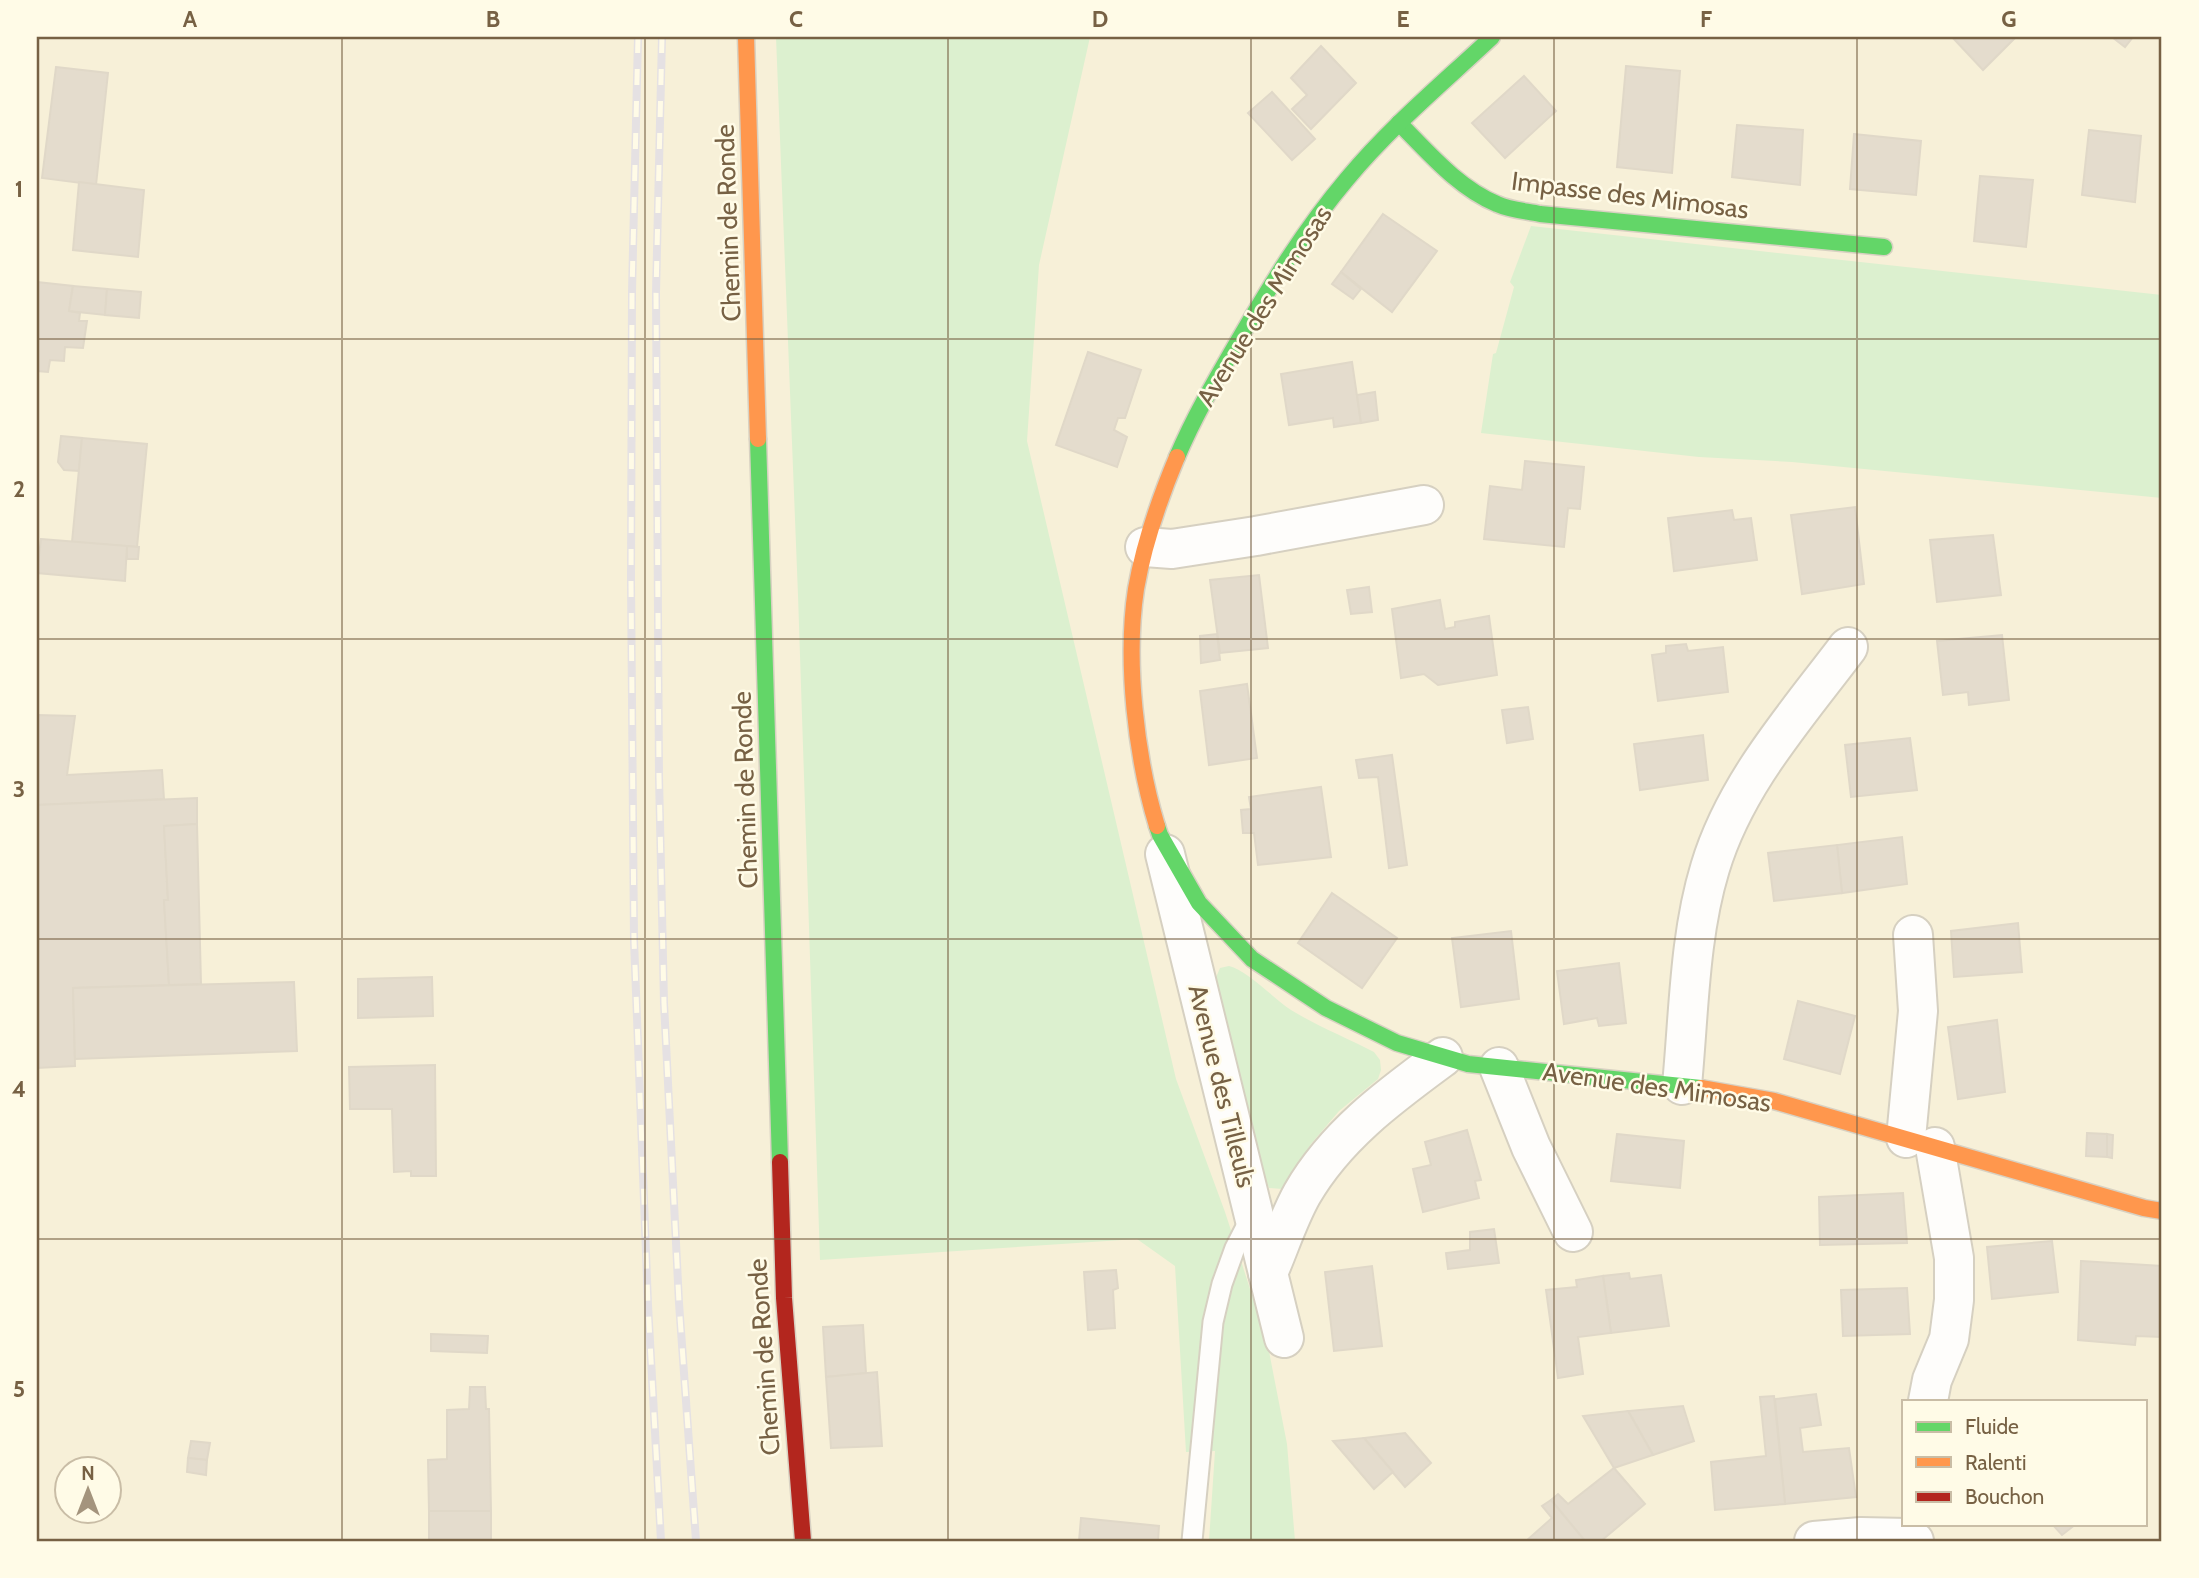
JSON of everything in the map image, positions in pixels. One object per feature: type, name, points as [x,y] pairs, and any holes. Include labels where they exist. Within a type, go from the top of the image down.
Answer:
[{"type":"street","name":"Chemin de Ronde","points":[[747,37],[782,1257],[803,1541]]},
{"type":"street","name":"Avenue des Mimosas","points":[[1492,37],[1399,123],[1340,187],[1304,233],[1266,292],[1192,421],[1153,518],[1136,591],[1133,636],[1138,741],[1147,792],[1160,835],[1199,903],[1252,959],[1326,1008],[1397,1043],[1468,1064],[1682,1085],[1774,1101],[2162,1211]]},
{"type":"street","name":"Impasse des Mimosas","points":[[1399,123],[1472,191],[1493,203],[1510,208],[1540,214],[1884,247]]},
{"type":"street","points":[[1145,547],[1172,549],[1424,505]]},
{"type":"street","points":[[1682,1085],[1697,926],[1710,868],[1728,821],[1754,774],[1848,647]]},
{"type":"street","name":"Avenue des Tilleuls","points":[[1160,835],[1284,1338]]},
{"type":"street","points":[[1913,935],[1919,1011],[1920,1143],[1954,1258],[1954,1300],[1949,1339],[1930,1390]]},
{"type":"street","points":[[1268,1273],[1302,1195],[1336,1146],[1376,1106],[1443,1057]]},
{"type":"street","name":"Avenue des Mimosas","points":[[1499,1066],[1531,1147],[1573,1232]]},
{"type":"street","points":[[1814,1541],[1911,1534]]},
{"type":"lane","points":[[1192,1541],[1213,1322],[1230,1260],[1253,1212]]},
{"type":"shaded area","points":[[37,37],[2162,37],[2162,1541],[37,1541]]},
{"type":"green space","points":[[776,37],[1090,37],[1039,265],[1027,441],[1176,1079],[1225,1212],[1267,1341],[1287,1444],[1295,1541],[1209,1541],[1215,1451],[1186,1452],[1175,1266],[1137,1239],[820,1260]]},
{"type":"green space","points":[[1531,226],[2162,295],[2162,498],[1792,462],[1699,457],[1481,433],[1493,354],[1496,353],[1514,287],[1510,282]]},
{"type":"green space","points":[[1229,966],[1252,979],[1291,1010],[1374,1052],[1380,1060],[1378,1079],[1339,1111],[1311,1144],[1282,1189],[1269,1188],[1267,1183],[1214,982],[1220,968]]},
{"type":"building","points":[[1952,37],[2016,37],[1983,70]]},
{"type":"building","points":[[2112,37],[2133,37],[2125,47]]},
{"type":"building","points":[[1321,46],[1356,83],[1311,129],[1292,109],[1307,95],[1291,78]]},
{"type":"building","points":[[1626,66],[1680,71],[1672,173],[1617,167]]},
{"type":"building","points":[[56,67],[108,73],[96,185],[42,178]]},
{"type":"building","points":[[1524,76],[1556,111],[1505,158],[1472,123]]},
{"type":"building","points":[[1272,92],[1315,139],[1292,160],[1248,113]]},
{"type":"building","points":[[1737,125],[1803,130],[1800,185],[1732,177]]},
{"type":"building","points":[[2089,130],[2141,136],[2135,202],[2082,195]]},
{"type":"building","points":[[1854,134],[1921,141],[1916,195],[1850,189]]},
{"type":"building","points":[[1980,176],[2033,180],[2026,247],[1974,241]]},
{"type":"building","points":[[79,182],[144,190],[138,257],[73,250]]},
{"type":"building","points":[[1383,214],[1437,251],[1392,312],[1341,272]]},
{"type":"building","points":[[1341,272],[1361,289],[1353,299],[1332,284]]},
{"type":"building","points":[[37,282],[73,286],[69,311],[80,313],[79,321],[87,321],[83,348],[65,347],[64,361],[50,360],[48,372],[37,371]]},
{"type":"building","points":[[73,286],[107,289],[105,315],[69,311]]},
{"type":"building","points":[[107,289],[141,292],[139,318],[105,315]]},
{"type":"building","points":[[1088,352],[1141,370],[1125,418],[1118,418],[1114,430],[1127,437],[1117,467],[1056,445]]},
{"type":"building","points":[[1352,362],[1361,423],[1334,427],[1333,418],[1289,425],[1281,374]]},
{"type":"building","points":[[1375,392],[1378,420],[1361,423],[1357,395]]},
{"type":"building","points":[[61,436],[82,438],[79,471],[64,470],[58,462]]},
{"type":"building","points":[[82,438],[147,444],[137,547],[72,542]]},
{"type":"building","points":[[1525,461],[1584,467],[1580,509],[1568,508],[1564,547],[1484,539],[1490,486],[1522,490]]},
{"type":"building","points":[[1855,507],[1864,584],[1802,594],[1791,515]]},
{"type":"building","points":[[1732,510],[1734,520],[1751,518],[1757,560],[1674,571],[1668,518]]},
{"type":"building","points":[[1993,535],[2001,595],[1937,602],[1930,540]]},
{"type":"building","points":[[41,539],[127,546],[125,581],[37,573]]},
{"type":"building","points":[[127,546],[139,547],[138,559],[127,559]]},
{"type":"building","points":[[1259,575],[1268,648],[1220,653],[1210,580]]},
{"type":"building","points":[[1369,587],[1372,612],[1351,614],[1347,590]]},
{"type":"building","points":[[1440,600],[1445,629],[1455,627],[1455,622],[1489,616],[1497,675],[1438,685],[1424,674],[1401,678],[1392,609]]},
{"type":"building","points":[[1217,634],[1220,660],[1201,663],[1200,636]]},
{"type":"building","points":[[2002,635],[2009,700],[1969,705],[1968,692],[1943,695],[1937,641]]},
{"type":"building","points":[[1686,644],[1688,651],[1723,647],[1728,692],[1658,701],[1652,655],[1666,653],[1666,646]]},
{"type":"building","points":[[1247,684],[1257,758],[1209,765],[1200,691]]},
{"type":"building","points":[[1528,707],[1533,739],[1507,743],[1502,710]]},
{"type":"building","points":[[37,715],[75,716],[67,775],[162,770],[164,799],[37,805]]},
{"type":"building","points":[[1703,735],[1708,780],[1640,790],[1634,744]]},
{"type":"building","points":[[1910,738],[1917,790],[1851,797],[1845,745]]},
{"type":"building","points":[[1392,755],[1407,865],[1389,868],[1378,777],[1359,778],[1356,760]]},
{"type":"building","points":[[1321,787],[1331,857],[1258,865],[1254,833],[1243,833],[1241,810],[1251,809],[1249,797]]},
{"type":"building","points":[[197,798],[197,824],[164,826],[168,900],[164,900],[169,985],[73,988],[75,1066],[37,1068],[37,805]]},
{"type":"building","points":[[197,824],[201,984],[169,985],[164,900],[168,900],[164,826]]},
{"type":"building","points":[[1902,837],[1907,884],[1842,893],[1837,845]]},
{"type":"building","points":[[1837,845],[1842,893],[1774,901],[1768,853]]},
{"type":"building","points":[[1332,893],[1397,938],[1362,988],[1298,943]]},
{"type":"building","points":[[2018,923],[2022,972],[1954,977],[1951,931]]},
{"type":"building","points":[[1511,931],[1519,999],[1461,1007],[1452,938]]},
{"type":"building","points":[[1619,963],[1626,1023],[1599,1026],[1597,1018],[1564,1024],[1557,971]]},
{"type":"building","points":[[432,977],[433,1016],[358,1018],[358,979]]},
{"type":"building","points":[[294,982],[297,1051],[75,1059],[73,988]]},
{"type":"building","points":[[1798,1001],[1855,1016],[1840,1074],[1784,1059]]},
{"type":"building","points":[[1997,1020],[2005,1092],[1958,1099],[1948,1027]]},
{"type":"building","points":[[435,1065],[436,1176],[411,1176],[411,1171],[394,1172],[392,1109],[350,1109],[349,1067]]},
{"type":"building","points":[[1467,1130],[1481,1180],[1475,1181],[1479,1198],[1423,1212],[1413,1169],[1431,1165],[1425,1142]]},
{"type":"building","points":[[2087,1133],[2107,1134],[2107,1157],[2086,1156]]},
{"type":"building","points":[[1617,1134],[1684,1141],[1680,1188],[1611,1181]]},
{"type":"building","points":[[2107,1134],[2113,1135],[2112,1158],[2107,1157]]},
{"type":"building","points":[[1903,1193],[1907,1243],[1820,1245],[1819,1197]]},
{"type":"building","points":[[1494,1229],[1499,1263],[1448,1269],[1446,1253],[1470,1250],[1470,1232]]},
{"type":"building","points":[[2052,1241],[2058,1292],[1992,1299],[1987,1247]]},
{"type":"building","points":[[2081,1261],[2162,1266],[2162,1337],[2136,1336],[2135,1345],[2078,1340]]},
{"type":"building","points":[[1372,1266],[1382,1346],[1334,1351],[1325,1272]]},
{"type":"building","points":[[1116,1270],[1118,1288],[1113,1290],[1115,1328],[1088,1330],[1084,1272]]},
{"type":"building","points":[[1629,1273],[1630,1279],[1661,1275],[1669,1326],[1611,1333],[1603,1276]]},
{"type":"building","points":[[1603,1276],[1611,1333],[1578,1337],[1583,1374],[1558,1378],[1546,1290],[1577,1287],[1576,1280]]},
{"type":"building","points":[[1907,1288],[1910,1334],[1843,1336],[1841,1290]]},
{"type":"building","points":[[863,1325],[866,1373],[826,1377],[823,1327]]},
{"type":"building","points":[[431,1334],[488,1336],[487,1353],[431,1351]]},
{"type":"building","points":[[877,1372],[882,1446],[831,1448],[826,1377]]},
{"type":"building","points":[[470,1387],[485,1387],[486,1409],[489,1409],[491,1511],[429,1511],[428,1460],[447,1459],[447,1410],[469,1409]]},
{"type":"building","points":[[1816,1394],[1821,1425],[1800,1428],[1803,1452],[1849,1448],[1856,1497],[1785,1504],[1775,1399]]},
{"type":"building","points":[[1774,1396],[1785,1504],[1715,1510],[1711,1462],[1766,1456],[1760,1397]]},
{"type":"building","points":[[1683,1406],[1694,1441],[1653,1455],[1628,1411]]},
{"type":"building","points":[[1628,1411],[1653,1455],[1614,1468],[1583,1416]]},
{"type":"building","points":[[1405,1433],[1431,1463],[1405,1487],[1364,1438]]},
{"type":"building","points":[[1364,1438],[1393,1472],[1374,1489],[1333,1441]]},
{"type":"building","points":[[191,1441],[210,1443],[207,1460],[188,1458]]},
{"type":"building","points":[[188,1458],[207,1460],[206,1475],[187,1472]]},
{"type":"building","points":[[1614,1468],[1645,1504],[1601,1541],[1585,1541],[1551,1500],[1558,1494],[1568,1504]]},
{"type":"building","points":[[1551,1500],[1585,1541],[1526,1541],[1552,1518],[1542,1506]]},
{"type":"building","points":[[429,1511],[491,1511],[491,1541],[429,1541]]},
{"type":"building","points":[[1081,1518],[1159,1526],[1158,1541],[1079,1541]]},
{"type":"building","points":[[2054,1526],[2073,1526],[2062,1535]]},
{"type":"railway","points":[[638,37],[632,292],[634,940],[648,1305],[661,1541]]},
{"type":"railway","points":[[662,37],[656,293],[659,777],[664,1003],[679,1303],[696,1541]]},
{"type":"traffic: fast","points":[[1177,457],[1237,343],[1316,218],[1381,141],[1492,37]]},
{"type":"traffic: fast","points":[[1399,123],[1456,179],[1483,197],[1507,208],[1540,214],[1884,247]]},
{"type":"traffic: fast","points":[[758,439],[780,1162]]},
{"type":"traffic: fast","points":[[1157,826],[1199,903],[1252,959],[1326,1008],[1397,1043],[1468,1064],[1701,1088]]},
{"type":"traffic: slow","points":[[746,37],[758,439]]},
{"type":"traffic: slow","points":[[1157,826],[1143,770],[1134,709],[1133,617],[1139,572],[1148,538],[1177,457]]},
{"type":"traffic: slow","points":[[1701,1088],[1774,1101],[2162,1211]]},
{"type":"traffic: jam","points":[[780,1162],[784,1298],[803,1541]]}]
